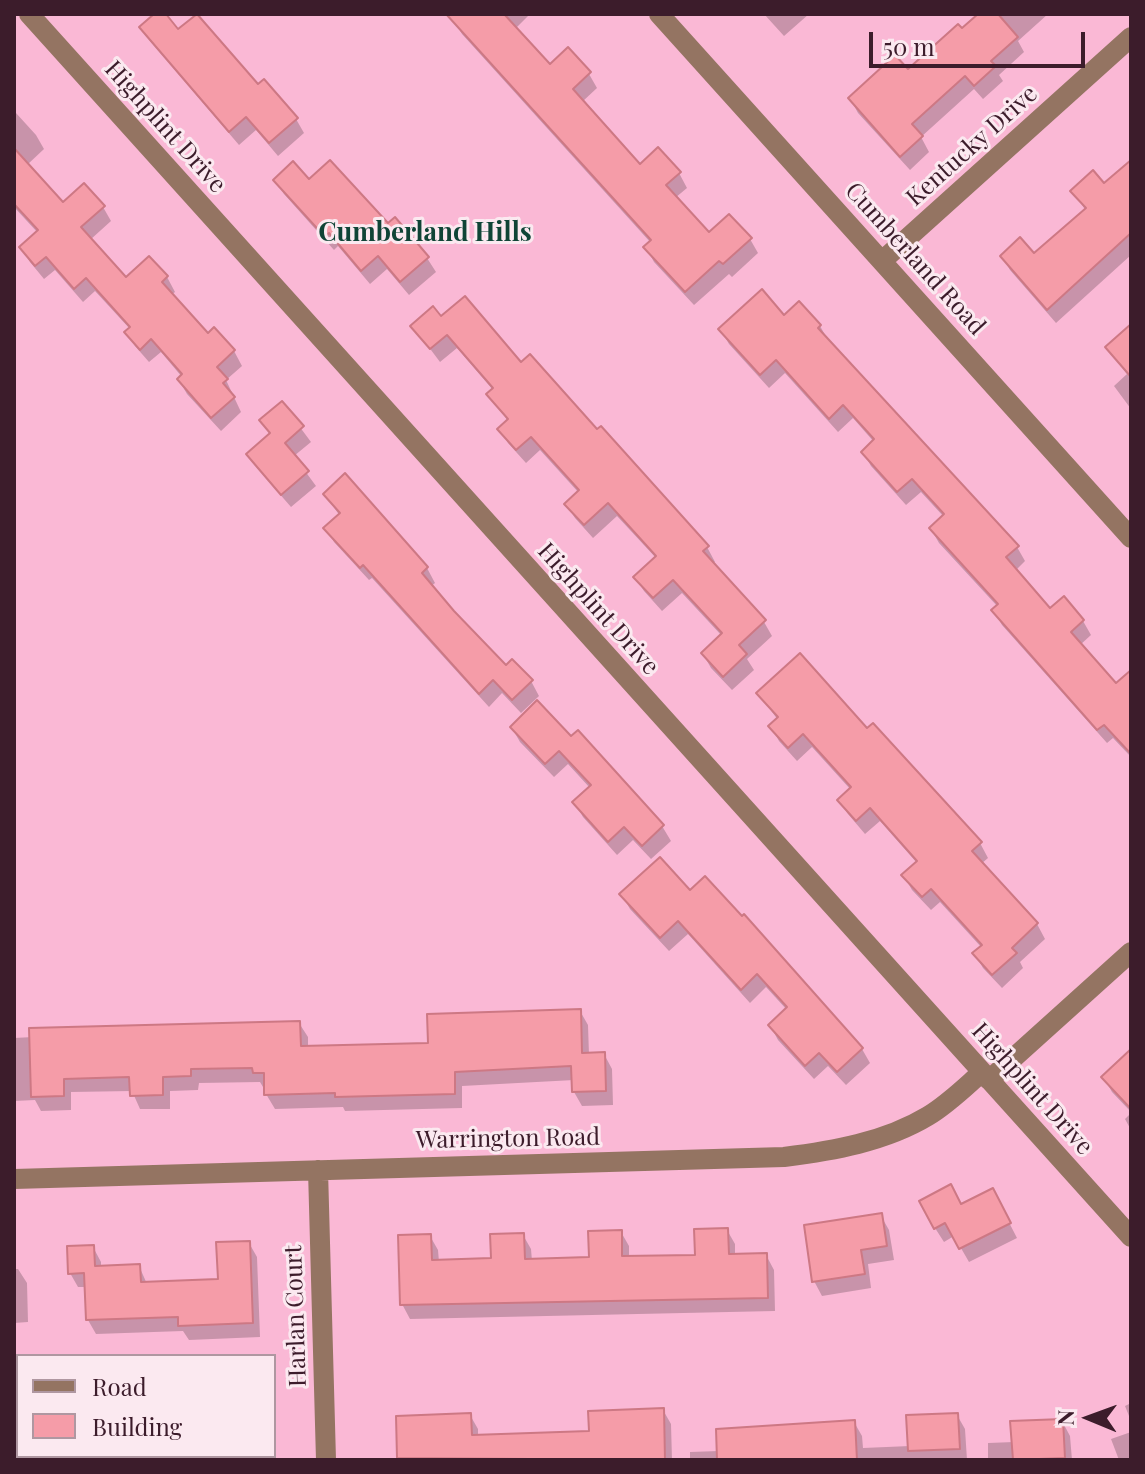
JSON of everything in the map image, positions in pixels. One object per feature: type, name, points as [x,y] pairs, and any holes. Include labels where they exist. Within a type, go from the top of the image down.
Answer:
[{"type":"street","name":"Cumberland Road","points":[[659,14],[1131,538]]},
{"type":"street","name":"Highplint Drive","points":[[34,16],[1131,1237]]},
{"type":"street","name":"Kentucky Drive","points":[[882,261],[1131,37]]},
{"type":"street","name":"Warrington Road","points":[[14,1179],[709,1160],[818,1153],[855,1145],[925,1118],[985,1076],[1131,952]]},
{"type":"street","name":"Harlan Court","points":[[318,1170],[326,1460]]},
{"type":"building","points":[[154,14],[166,14],[178,29],[197,14],[258,84],[264,79],[298,118],[269,143],[246,117],[229,132],[139,27]]},
{"type":"building","points":[[446,14],[504,14],[550,64],[568,47],[591,72],[573,89],[640,164],[658,147],[681,172],[666,185],[709,232],[729,214],[752,238],[723,264],[719,261],[685,292],[643,247],[651,240]]},
{"type":"building","points":[[978,14],[998,14],[1018,37],[991,61],[996,66],[974,86],[965,76],[912,124],[923,136],[900,157],[848,98],[895,55],[908,69],[958,24],[962,28]]},
{"type":"building","points":[[14,148],[63,202],[84,183],[105,206],[81,227],[126,277],[149,256],[168,276],[162,282],[208,333],[214,327],[235,350],[217,367],[228,379],[223,383],[235,397],[211,418],[177,379],[182,374],[151,339],[140,350],[124,332],[130,327],[86,278],[74,289],[46,257],[35,266],[19,247],[38,230],[14,204]]},
{"type":"building","points":[[330,160],[388,223],[395,217],[429,257],[400,282],[378,256],[361,271],[329,233],[325,237],[273,180],[293,161],[309,179]]},
{"type":"building","points":[[1131,160],[1131,233],[1047,310],[1000,256],[1020,237],[1034,253],[1086,208],[1070,191],[1093,170],[1104,183]]},
{"type":"building","points":[[762,289],[784,315],[799,301],[821,325],[818,328],[1019,546],[1006,557],[1050,608],[1064,596],[1084,620],[1071,632],[1116,683],[1131,670],[1131,754],[1104,725],[1097,730],[991,610],[998,604],[929,528],[944,514],[912,479],[897,492],[861,452],[874,439],[843,405],[829,419],[776,360],[760,375],[718,329]]},
{"type":"building","points":[[465,296],[521,362],[530,354],[597,429],[601,426],[709,546],[703,551],[766,620],[739,645],[747,654],[723,677],[701,653],[722,633],[673,580],[653,598],[633,577],[656,556],[608,503],[584,525],[564,504],[579,490],[531,437],[516,450],[497,429],[508,419],[486,394],[493,388],[447,335],[430,349],[410,326],[433,306],[441,316]]},
{"type":"building","points":[[1131,324],[1131,377],[1105,347]]},
{"type":"building","points":[[282,401],[304,426],[285,443],[309,471],[281,495],[246,454],[270,433],[259,420]]},
{"type":"building","points":[[345,473],[428,567],[422,573],[454,611],[506,665],[512,659],[533,680],[512,700],[493,680],[479,694],[363,565],[360,568],[323,528],[340,513],[323,494]]},
{"type":"building","points":[[800,653],[867,728],[873,723],[982,842],[972,851],[1038,923],[1012,948],[1017,953],[992,975],[972,953],[982,945],[931,889],[922,897],[901,875],[917,861],[870,808],[856,821],[837,800],[851,787],[803,734],[788,748],[768,726],[778,717],[756,693]]},
{"type":"building","points":[[537,700],[571,736],[578,730],[664,825],[642,846],[624,827],[608,842],[572,802],[591,785],[559,751],[545,764],[510,727]]},
{"type":"building","points":[[660,857],[690,890],[705,876],[742,916],[744,914],[863,1048],[837,1072],[819,1053],[805,1066],[768,1025],[787,1007],[757,974],[741,990],[678,921],[660,938],[619,894]]},
{"type":"building","points":[[581,1009],[582,1053],[605,1052],[606,1091],[572,1092],[571,1066],[455,1072],[455,1094],[264,1095],[264,1073],[253,1073],[252,1068],[191,1069],[191,1076],[163,1077],[163,1095],[130,1096],[129,1077],[64,1079],[64,1096],[31,1097],[29,1028],[300,1021],[301,1046],[428,1043],[427,1014]]},
{"type":"building","points":[[1131,1049],[1131,1109],[1101,1077]]},
{"type":"building","points":[[951,1184],[961,1204],[993,1188],[1011,1223],[959,1249],[945,1223],[934,1229],[919,1201]]},
{"type":"building","points":[[882,1213],[887,1246],[861,1250],[865,1274],[812,1282],[804,1225]]},
{"type":"building","points":[[728,1228],[729,1254],[767,1253],[768,1298],[400,1305],[398,1235],[431,1234],[432,1260],[491,1258],[490,1234],[524,1233],[525,1259],[589,1257],[588,1231],[622,1230],[622,1256],[695,1255],[694,1229]]},
{"type":"building","points":[[250,1241],[253,1323],[178,1326],[178,1317],[86,1320],[84,1273],[68,1274],[67,1246],[94,1245],[95,1266],[140,1264],[141,1282],[218,1279],[216,1242]]},
{"type":"building","points":[[664,1408],[665,1460],[397,1458],[396,1416],[471,1413],[472,1435],[589,1431],[588,1411]]},
{"type":"building","points":[[958,1413],[960,1449],[908,1451],[906,1415]]},
{"type":"building","points":[[1063,1419],[1065,1458],[1013,1460],[1010,1421]]},
{"type":"building","points":[[855,1420],[857,1460],[717,1460],[716,1429]]},
{"type":"district","name":"Cumberland Hills","points":[[425,233]]}]
